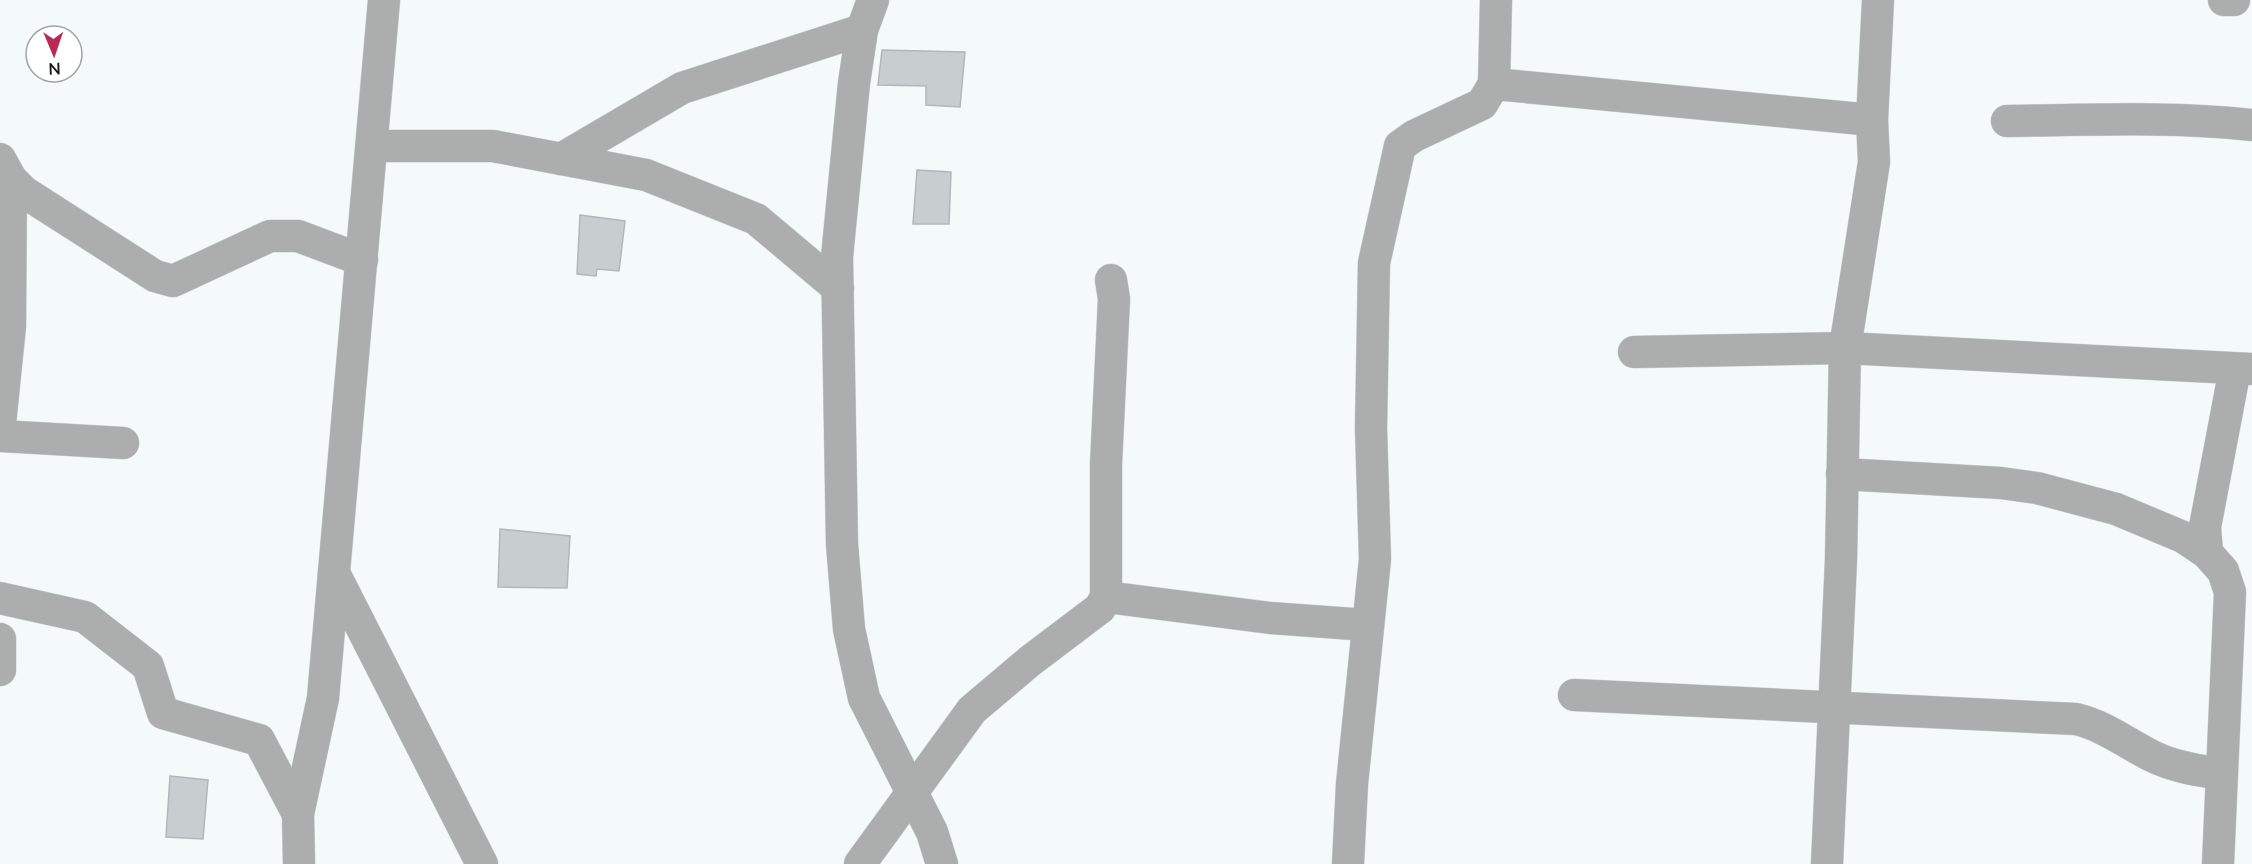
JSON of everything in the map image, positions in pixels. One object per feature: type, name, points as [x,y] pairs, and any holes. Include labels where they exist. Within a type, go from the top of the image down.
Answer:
[{"type":"street","points":[[299,864],[298,814],[323,699],[384,0]]},
{"type":"street","points":[[873,0],[861,30],[837,257],[842,544],[849,629],[864,698],[932,832],[942,864]]},
{"type":"street","points":[[1348,864],[1352,783],[1375,559],[1371,428],[1374,263],[1400,146],[1414,136],[1482,104],[1494,84],[1496,0]]},
{"type":"street","points":[[1827,864],[1845,348],[1874,162],[1872,120],[1878,0]]},
{"type":"street","points":[[2224,0],[2235,0]]},
{"type":"street","points":[[561,159],[682,88],[861,30]]},
{"type":"street","points":[[1494,84],[1872,120]]},
{"type":"street","points":[[2007,121],[2137,119],[2215,121],[2252,125]]},
{"type":"street","points":[[372,146],[493,146],[646,175],[756,219],[838,288]]},
{"type":"street","points":[[6,169],[24,192],[155,276],[173,281],[270,236],[298,236],[362,260]]},
{"type":"street","points":[[0,424],[5,326],[6,169]]},
{"type":"street","points":[[860,864],[910,792],[972,710],[1030,661],[1100,608],[1106,597],[1106,464],[1114,299],[1111,280]]},
{"type":"street","points":[[1634,352],[1845,348],[2244,369],[2205,527],[2207,553]]},
{"type":"street","points":[[0,436],[123,443]]},
{"type":"street","points":[[1842,474],[2001,483],[2037,488],[2116,509],[2183,537],[2207,553],[2223,571],[2230,592],[2218,864]]},
{"type":"street","points":[[334,573],[482,864]]},
{"type":"street","points":[[1106,597],[1270,618],[1367,625]]},
{"type":"street","points":[[0,598],[86,617],[148,666],[163,712],[259,740],[298,814]]},
{"type":"street","points":[[0,639],[0,670]]},
{"type":"street","points":[[1574,695],[2076,719],[2095,724],[2154,757],[2180,768],[2221,774]]},
{"type":"building","points":[[882,50],[965,52],[960,107],[926,105],[926,86],[878,85]]},
{"type":"building","points":[[917,170],[951,172],[949,224],[913,224]]},
{"type":"building","points":[[580,215],[625,221],[619,271],[597,269],[596,276],[577,274]]},
{"type":"building","points":[[500,529],[570,536],[567,588],[498,587]]},
{"type":"building","points":[[170,776],[208,780],[203,839],[166,837]]}]
